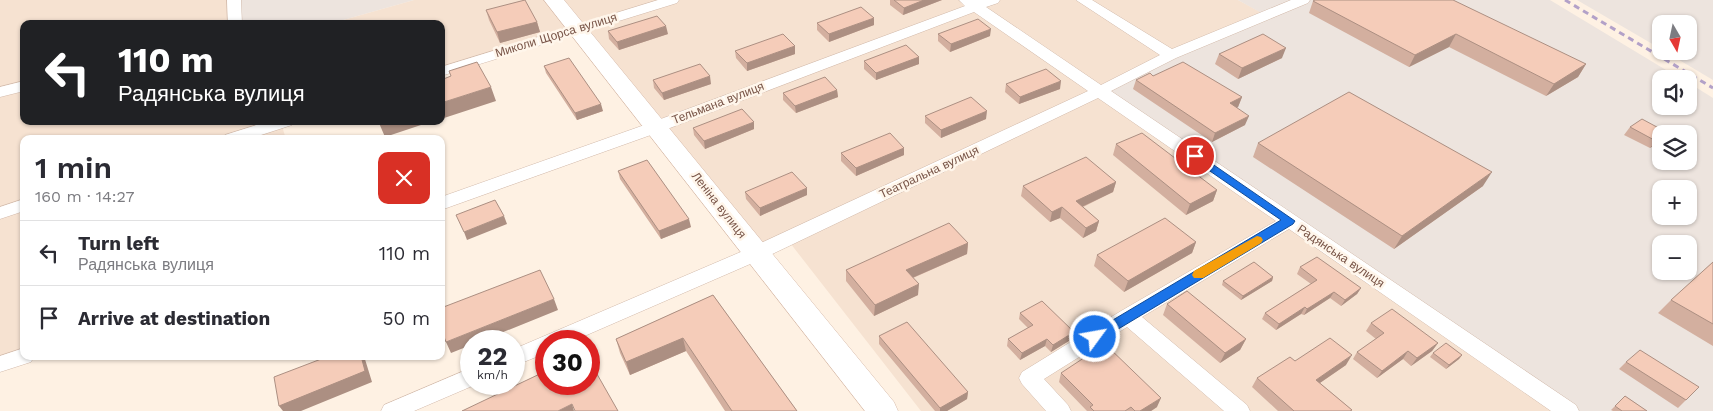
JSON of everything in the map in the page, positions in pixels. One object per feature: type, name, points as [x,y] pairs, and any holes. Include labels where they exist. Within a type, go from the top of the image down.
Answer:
[{"type":"street","points":[[234,0],[235,20]]},
{"type":"street","name":"Леніна вулиця","points":[[554,0],[883,411]]},
{"type":"street","name":"Миколи Щорса вулиця","points":[[445,71],[577,28],[672,0]]},
{"type":"street","name":"Тельмана вулиця","points":[[445,203],[656,127],[971,3],[993,0]]},
{"type":"street","points":[[1084,0],[1171,55]]},
{"type":"street","name":"Театральна вулиця","points":[[578,330],[756,253],[1100,91],[1171,55],[1303,0]]},
{"type":"street","name":"Радянська вулиця","points":[[971,3],[1568,411]]},
{"type":"street","points":[[0,92],[20,87]]},
{"type":"street","points":[[243,135],[273,125]]},
{"type":"street","points":[[0,212],[20,206]]},
{"type":"street","points":[[1060,411],[1029,378],[1128,316],[1289,221]]},
{"type":"street","points":[[1128,316],[1239,411]]},
{"type":"street","points":[[0,364],[20,357]]},
{"type":"street","points":[[392,411],[460,382]]},
{"type":"shaded area","points":[[0,0],[234,0],[235,20],[20,20],[20,125],[282,125],[285,135],[20,135],[20,357],[0,364]]},
{"type":"shaded area","points":[[234,0],[414,0],[343,20],[235,20]]},
{"type":"shaded area","points":[[414,0],[1238,0],[1266,15],[1568,411],[921,411],[787,239],[757,253],[577,29],[445,71],[445,20],[343,20]]},
{"type":"shaded area","points":[[1238,0],[1550,0],[1666,70],[1652,70],[1652,115],[1697,115],[1697,88],[1713,98],[1713,411],[1568,411],[1100,91],[1265,15]]},
{"type":"shaded area","points":[[1577,0],[1713,0],[1713,80],[1679,60],[1698,60],[1698,15],[1652,15],[1652,44]]},
{"type":"building","points":[[525,0],[537,22],[497,32],[486,10]]},
{"type":"building","points":[[894,0],[924,0],[904,8]]},
{"type":"building","points":[[1453,0],[1586,64],[1554,84],[1456,34],[1415,55],[1313,1]]},
{"type":"building","points":[[861,7],[874,18],[829,34],[817,23]]},
{"type":"building","points":[[657,16],[666,26],[617,42],[608,31]]},
{"type":"building","points":[[978,19],[991,29],[951,44],[938,34]]},
{"type":"building","points":[[783,34],[795,46],[747,63],[735,51]]},
{"type":"building","points":[[1263,34],[1286,48],[1242,68],[1219,54]]},
{"type":"building","points":[[906,45],[919,57],[876,73],[864,61]]},
{"type":"building","points":[[569,58],[601,104],[575,113],[544,66]]},
{"type":"building","points":[[477,62],[491,87],[445,102],[445,78],[451,76],[449,71]]},
{"type":"building","points":[[1183,62],[1242,97],[1230,103],[1249,116],[1215,133],[1136,80],[1150,73],[1153,76]]},
{"type":"building","points":[[700,64],[710,76],[662,93],[653,80]]},
{"type":"building","points":[[1046,69],[1061,81],[1020,97],[1006,84]]},
{"type":"building","points":[[825,77],[837,90],[795,106],[783,93]]},
{"type":"building","points":[[1349,92],[1492,172],[1402,236],[1258,143]]},
{"type":"building","points":[[971,97],[987,111],[941,130],[925,116]]},
{"type":"building","points":[[742,109],[754,122],[704,141],[693,128]]},
{"type":"building","points":[[1642,119],[1653,125],[1652,139],[1630,127]]},
{"type":"building","points":[[890,133],[904,148],[856,168],[841,153]]},
{"type":"building","points":[[1142,133],[1217,190],[1190,204],[1116,144]]},
{"type":"building","points":[[1086,157],[1116,182],[1076,201],[1099,221],[1086,228],[1062,207],[1052,212],[1023,186]]},
{"type":"building","points":[[647,160],[689,219],[659,231],[618,171]]},
{"type":"building","points":[[792,172],[807,188],[760,208],[745,192]]},
{"type":"building","points":[[495,200],[504,216],[464,232],[456,215]]},
{"type":"building","points":[[1165,218],[1196,242],[1128,281],[1097,255]]},
{"type":"building","points":[[949,223],[968,243],[906,270],[919,284],[875,305],[846,270]]},
{"type":"building","points":[[1317,257],[1361,288],[1345,300],[1334,292],[1307,309],[1305,307],[1279,324],[1265,313],[1317,280],[1300,267]]},
{"type":"building","points":[[1254,262],[1273,277],[1243,296],[1223,281]]},
{"type":"building","points":[[1713,262],[1713,324],[1671,300],[1693,280],[1697,280],[1697,276]]},
{"type":"building","points":[[540,270],[554,299],[476,330],[460,330],[460,336],[446,342],[445,306]]},
{"type":"building","points":[[1187,291],[1246,339],[1225,353],[1167,304]]},
{"type":"building","points":[[713,295],[797,411],[732,411],[683,338],[626,362],[616,339]]},
{"type":"building","points":[[1042,301],[1074,332],[1053,345],[1047,339],[1022,353],[1008,339],[1033,325],[1020,313]]},
{"type":"building","points":[[1392,309],[1438,343],[1417,358],[1408,351],[1382,371],[1357,352],[1384,333],[1371,323]]},
{"type":"building","points":[[907,322],[968,392],[940,408],[879,336]]},
{"type":"building","points":[[1330,338],[1352,355],[1316,380],[1352,410],[1294,411],[1257,378],[1290,357],[1295,361]]},
{"type":"building","points":[[1446,343],[1462,355],[1449,365],[1433,353]]},
{"type":"building","points":[[1105,344],[1161,398],[1140,411],[1135,411],[1131,407],[1125,411],[1094,411],[1090,407],[1093,405],[1061,373]]},
{"type":"building","points":[[1640,350],[1699,387],[1686,400],[1626,362]]},
{"type":"building","points":[[319,360],[362,360],[365,371],[279,406],[274,377]]},
{"type":"building","points":[[535,376],[535,395],[600,395],[600,379],[618,411],[575,411],[572,404],[558,411],[462,411],[496,395],[525,395],[525,381]]},
{"type":"building","points":[[1625,396],[1647,411],[1622,411],[1615,406]]},
{"type":"railway","points":[[1565,0],[1713,88]]},
{"type":"slow traffic","points":[[1198,275],[1257,240]]},
{"type":"route","points":[[1095,337],[1289,221],[1195,156]]}]
